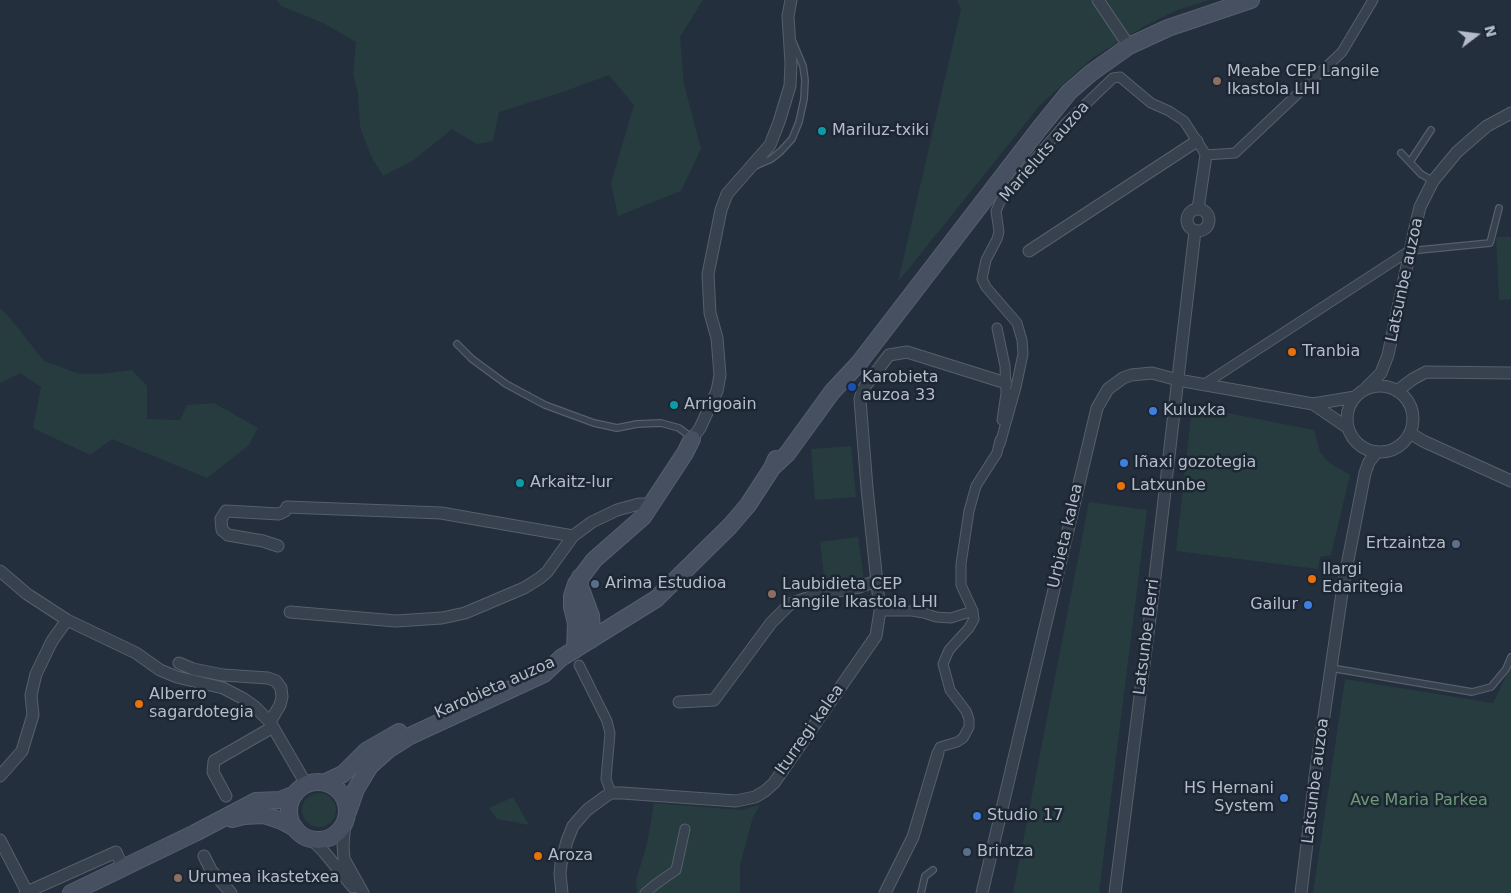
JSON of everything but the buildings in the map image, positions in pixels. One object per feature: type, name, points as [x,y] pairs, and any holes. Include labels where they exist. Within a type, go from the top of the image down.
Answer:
[{"type":"main road","points":[[577,658],[591,640],[656,598],[730,526],[748,505],[772,468],[786,454],[832,392],[858,363],[1069,92],[1091,73],[1129,46],[1168,28],[1251,0]]},
{"type":"main road","points":[[577,658],[576,632],[572,607],[572,596],[576,584],[594,560],[643,517],[685,453],[692,439]]},
{"type":"main road","points":[[580,577],[581,589],[589,610],[592,625],[591,640]]},
{"type":"main road","points":[[589,610],[611,620],[623,621]]},
{"type":"main road","points":[[561,658],[577,658]]},
{"type":"main road","name":"Karobieta auzoa","points":[[326,782],[343,774],[366,750],[387,737],[538,666],[561,658]]},
{"type":"main road","name":"Karobieta auzoa","points":[[347,817],[356,789],[370,766],[388,750],[410,736],[544,674],[561,658]]},
{"type":"main road","points":[[71,893],[195,834],[220,823],[244,816],[264,815],[282,821],[311,839],[328,838],[335,835],[347,817],[346,802],[342,793],[335,786],[326,782],[300,783],[280,800],[256,802],[195,834]]},
{"type":"main road","points":[[295,828],[289,811],[300,783]]},
{"type":"street","points":[[692,439],[700,428],[717,392],[720,375],[718,338],[710,313],[708,274],[721,210],[727,194],[770,145],[790,86],[792,63],[788,16],[791,0]]},
{"type":"street","points":[[1098,0],[1129,46]]},
{"type":"street","points":[[1178,380],[1195,231],[1189,228],[1186,221],[1191,211],[1198,209],[1206,155],[1235,154],[1342,52],[1373,0]]},
{"type":"street","name":"Marieluts auzoa","points":[[1000,444],[1023,354],[1022,340],[1017,323],[986,287],[982,279],[986,260],[999,232],[996,211],[1000,202],[1065,124],[1113,78],[1120,77],[1152,103],[1184,121],[1206,155]]},
{"type":"street","name":"Latsunbe auzoa","points":[[1366,388],[1381,373],[1388,355],[1409,251],[1420,208],[1433,181],[1456,152],[1487,126],[1511,114]]},
{"type":"street","points":[[1029,251],[1197,141]]},
{"type":"street","points":[[1203,384],[1409,251]]},
{"type":"street","points":[[885,893],[913,838],[940,747],[957,742],[963,738],[969,727],[966,711],[950,690],[943,664],[949,650],[969,628],[974,619],[973,611],[962,585],[961,564],[969,511],[976,486],[997,453],[1000,444],[1006,383],[1005,366],[997,328]]},
{"type":"street","name":"Iturregi kalea","points":[[612,793],[642,793],[736,801],[755,797],[774,783],[876,636],[885,611],[877,581],[860,400],[863,389],[889,355],[907,352],[1006,383]]},
{"type":"street","points":[[1397,391],[1426,372],[1511,373]]},
{"type":"street","name":"Urbieta kalea","points":[[982,893],[1097,408],[1108,389],[1116,382],[1131,375],[1152,373],[1178,380],[1313,404],[1355,397]]},
{"type":"street","name":"Latsunbe Berri","points":[[1115,893],[1178,380]]},
{"type":"street","points":[[1387,386],[1397,391],[1406,398],[1411,408],[1413,420],[1410,433],[1397,447],[1387,451],[1366,450],[1357,443],[1348,428],[1347,412],[1351,402],[1366,388],[1387,386]]},
{"type":"street","name":"Urbieta kalea","points":[[1313,404],[1348,428]]},
{"type":"street","points":[[1410,433],[1423,441],[1511,480]]},
{"type":"street","name":"Latsunbe auzoa","points":[[1302,893],[1315,776],[1343,586],[1364,473],[1369,462],[1377,452]]},
{"type":"street","points":[[290,612],[396,621],[442,618],[465,613],[524,588],[540,578],[547,572],[573,536],[592,522],[617,510],[639,504],[651,504]]},
{"type":"street","points":[[278,546],[263,541],[228,535],[222,530],[221,519],[226,511],[280,514],[287,507],[441,513],[573,536]]},
{"type":"street","points":[[0,571],[27,594],[67,620],[136,653],[160,670],[177,677],[223,688],[244,698],[271,724],[300,783]]},
{"type":"street","points":[[679,702],[714,700],[771,623],[790,604],[816,595],[859,587],[877,581]]},
{"type":"street","points":[[885,611],[924,613],[936,617],[951,618],[973,611]]},
{"type":"street","points":[[0,776],[22,752],[33,715],[31,695],[36,674],[52,641],[67,620]]},
{"type":"street","name":"Karobieta auzoa","points":[[577,658],[607,721],[610,733],[606,779],[612,793]]},
{"type":"street","points":[[179,662],[193,669],[223,675],[268,678],[276,682],[281,688],[282,697],[280,705],[271,724],[214,761],[213,772],[226,796]]},
{"type":"street","points":[[562,893],[560,864],[566,841],[573,826],[587,810],[612,793]]},
{"type":"street","name":"Karobieta auzoa","points":[[347,817],[343,845],[344,859],[363,893]]},
{"type":"street","points":[[645,893],[676,870],[685,829]]},
{"type":"street","points":[[311,839],[349,881],[357,893]]},
{"type":"street","points":[[0,840],[26,892],[116,852],[123,868]]},
{"type":"street","points":[[204,856],[211,870],[231,893]]},
{"type":"lane","points":[[749,168],[771,159],[780,152],[792,139],[799,122],[804,99],[803,66],[789,33]]},
{"type":"lane","points":[[1410,162],[1431,130]]},
{"type":"lane","points":[[1401,153],[1421,174],[1433,181]]},
{"type":"lane","points":[[1409,251],[1490,243],[1499,208]]},
{"type":"lane","points":[[457,344],[472,359],[506,384],[545,405],[594,423],[616,428],[637,424],[661,423],[679,428],[692,439]]},
{"type":"lane","points":[[1331,668],[1472,692],[1491,687],[1506,669],[1511,656]]},
{"type":"lane","points":[[921,893],[925,876],[933,870]]},
{"type":"green space","points":[[277,0],[703,0],[680,37],[684,84],[701,149],[681,191],[618,216],[611,183],[634,105],[609,75],[499,112],[493,141],[477,144],[452,129],[414,160],[383,176],[371,156],[360,127],[358,93],[353,74],[356,42],[325,24],[281,6]]},
{"type":"green space","points":[[957,0],[1210,0],[1177,10],[1143,27],[1094,57],[1041,104],[898,282],[961,9]]},
{"type":"green space","points":[[1496,237],[1511,237],[1511,299],[1499,300]]},
{"type":"green space","points":[[0,308],[44,361],[80,374],[102,374],[132,370],[147,386],[147,419],[180,420],[187,405],[214,403],[258,428],[249,445],[207,478],[112,439],[90,455],[33,428],[41,387],[20,373],[0,383]]},
{"type":"green space","points":[[1192,406],[1314,430],[1320,452],[1328,462],[1350,475],[1331,555],[1320,557],[1318,569],[1176,551]]},
{"type":"green space","points":[[851,446],[856,497],[815,500],[811,449]]},
{"type":"green space","points":[[1089,502],[1147,510],[1099,893],[1013,893]]},
{"type":"green space","points":[[858,537],[864,580],[825,585],[820,542]]},
{"type":"green space","name":"Ave Maria Parkea","points":[[1511,666],[1511,893],[1313,893],[1345,679],[1493,703]]},
{"type":"green space","points":[[319,793],[326,794],[331,798],[335,803],[335,817],[331,822],[326,826],[319,827],[312,826],[307,822],[303,817],[302,810],[303,803],[307,798],[312,794]]},
{"type":"green space","points":[[513,797],[529,825],[497,819],[489,808]]},
{"type":"green space","points":[[654,803],[740,810],[760,805],[753,817],[740,865],[740,893],[637,893],[636,880],[647,844]]},
{"type":"place","name":"Meabe CEP Langile Ikastola LHI","points":[[1217,81]]},
{"type":"place","name":"Mariluz-txiki","points":[[822,131]]},
{"type":"place","name":"Tranbia","points":[[1292,352]]},
{"type":"place","name":"Karobieta auzoa 33","points":[[852,387]]},
{"type":"place","name":"Arrigoain","points":[[674,405]]},
{"type":"place","name":"Kuluxka","points":[[1153,411]]},
{"type":"place","name":"Iñaxi gozotegia","points":[[1124,463]]},
{"type":"place","name":"Arkaitz-lur","points":[[520,483]]},
{"type":"place","name":"Latxunbe","points":[[1121,486]]},
{"type":"place","name":"Ertzaintza","points":[[1456,544]]},
{"type":"place","name":"Ilargi Edaritegia","points":[[1312,579]]},
{"type":"place","name":"Arima Estudioa","points":[[595,584]]},
{"type":"place","name":"Laubidieta CEP Langile Ikastola LHI","points":[[772,594]]},
{"type":"place","name":"Gailur","points":[[1308,605]]},
{"type":"place","name":"Alberro sagardotegia","points":[[139,704]]},
{"type":"place","name":"HS Hernani System","points":[[1284,798]]},
{"type":"place","name":"Studio 17","points":[[977,816]]},
{"type":"place","name":"Brintza","points":[[967,852]]},
{"type":"place","name":"Aroza","points":[[538,856]]},
{"type":"place","name":"Urumea ikastetxea","points":[[178,878]]}]
